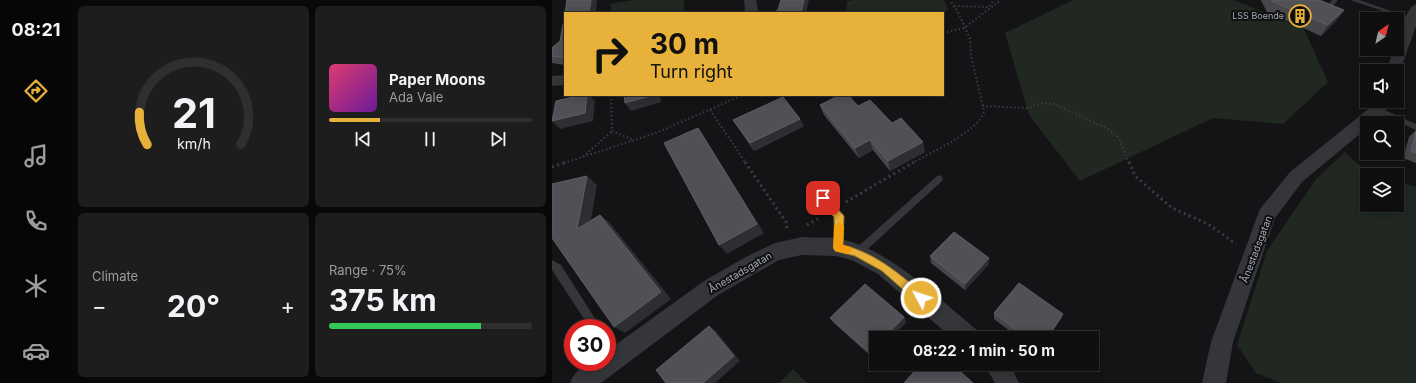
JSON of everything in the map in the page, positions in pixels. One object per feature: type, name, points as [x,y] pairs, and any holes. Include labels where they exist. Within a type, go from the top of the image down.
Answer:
[{"type":"street","points":[[750,0],[752,11],[750,12]]},
{"type":"street","points":[[1396,64],[1414,14]]},
{"type":"street","points":[[552,81],[564,80]]},
{"type":"street","name":"Ånestadsgatan","points":[[1214,383],[1222,342],[1267,215],[1296,177],[1376,108]]},
{"type":"street","name":"Ånestadsgatan","points":[[616,348],[711,288],[751,264],[775,252],[788,243],[802,246],[848,250],[885,268],[961,331]]},
{"type":"street","name":"Ånestadsgatan","points":[[582,383],[593,371]]},
{"type":"street","points":[[1001,371],[1007,383]]},
{"type":"lane","points":[[1312,6],[1326,11],[1335,0]]},
{"type":"lane","points":[[1353,0],[1414,14]]},
{"type":"lane","points":[[1385,108],[1416,127]]},
{"type":"lane","points":[[812,188],[834,209],[839,216],[848,250],[939,178]]},
{"type":"lane","points":[[552,264],[557,268],[590,319]]},
{"type":"path","points":[[788,243],[834,209],[974,127],[983,117],[971,56],[970,39],[950,0]]},
{"type":"path","points":[[989,8],[994,0]]},
{"type":"path","points":[[944,33],[964,28],[1000,0]]},
{"type":"path","points":[[954,6],[989,8]]},
{"type":"path","points":[[611,96],[612,131]]},
{"type":"path","points":[[552,167],[656,133],[741,96]]},
{"type":"path","points":[[982,106],[1027,108],[1042,103],[1054,104],[1108,129],[1118,137],[1135,176],[1157,196],[1172,208],[1208,224],[1252,258]]},
{"type":"path","points":[[710,110],[786,222],[788,243]]},
{"type":"path","points":[[612,131],[635,140]]},
{"type":"path","points":[[582,157],[612,131]]},
{"type":"shaded area","points":[[634,0],[684,0],[684,11],[612,12],[610,4]]},
{"type":"shaded area","points":[[944,0],[948,9],[944,12],[846,12],[847,1]]},
{"type":"shaded area","points":[[1073,0],[1234,0],[1304,29],[1328,82],[1283,124],[1213,118],[1080,181],[1029,115],[1005,33]]},
{"type":"shaded area","points":[[1345,152],[1363,168],[1360,168],[1360,212],[1404,212],[1404,183],[1416,187],[1416,383],[1282,383],[1256,373],[1237,345],[1267,251],[1316,179]]},
{"type":"shaded area","points":[[793,369],[807,383],[779,383]]},
{"type":"building","points":[[567,0],[591,0],[589,12],[565,12]]},
{"type":"building","points":[[781,0],[804,0],[801,12],[775,12],[778,10]]},
{"type":"building","points":[[1272,0],[1319,0],[1344,10],[1328,25]]},
{"type":"building","points":[[564,19],[564,58],[552,56],[552,48],[560,41]]},
{"type":"building","points":[[578,96],[587,96],[585,113],[552,121],[556,101]]},
{"type":"building","points":[[624,96],[650,96],[625,103]]},
{"type":"building","points":[[838,96],[849,96],[858,106],[870,100],[892,123],[901,118],[923,142],[888,161],[870,140],[855,148],[820,105]]},
{"type":"building","points":[[783,97],[800,119],[750,143],[733,120]]},
{"type":"building","points":[[698,128],[757,224],[719,245],[664,143]]},
{"type":"building","points":[[1416,132],[1416,153],[1411,151]]},
{"type":"building","points":[[587,176],[577,229],[600,215],[661,292],[616,326],[616,319],[608,319],[552,238],[552,184]]},
{"type":"building","points":[[954,232],[989,258],[965,284],[930,256]]},
{"type":"building","points":[[1019,283],[1063,314],[1052,331],[1018,331],[994,313]]},
{"type":"building","points":[[865,284],[904,317],[891,331],[869,331],[869,352],[830,318]]},
{"type":"building","points":[[709,326],[734,356],[703,383],[666,383],[656,370]]},
{"type":"building","points":[[915,371],[960,371],[973,383],[904,383]]},
{"type":"slow traffic","points":[[839,226],[838,248],[847,250]]},
{"type":"place","name":"LSS Boende","points":[[1300,16]]},
{"type":"route","points":[[823,198],[839,216],[838,248],[857,252],[885,268],[921,298]]}]
